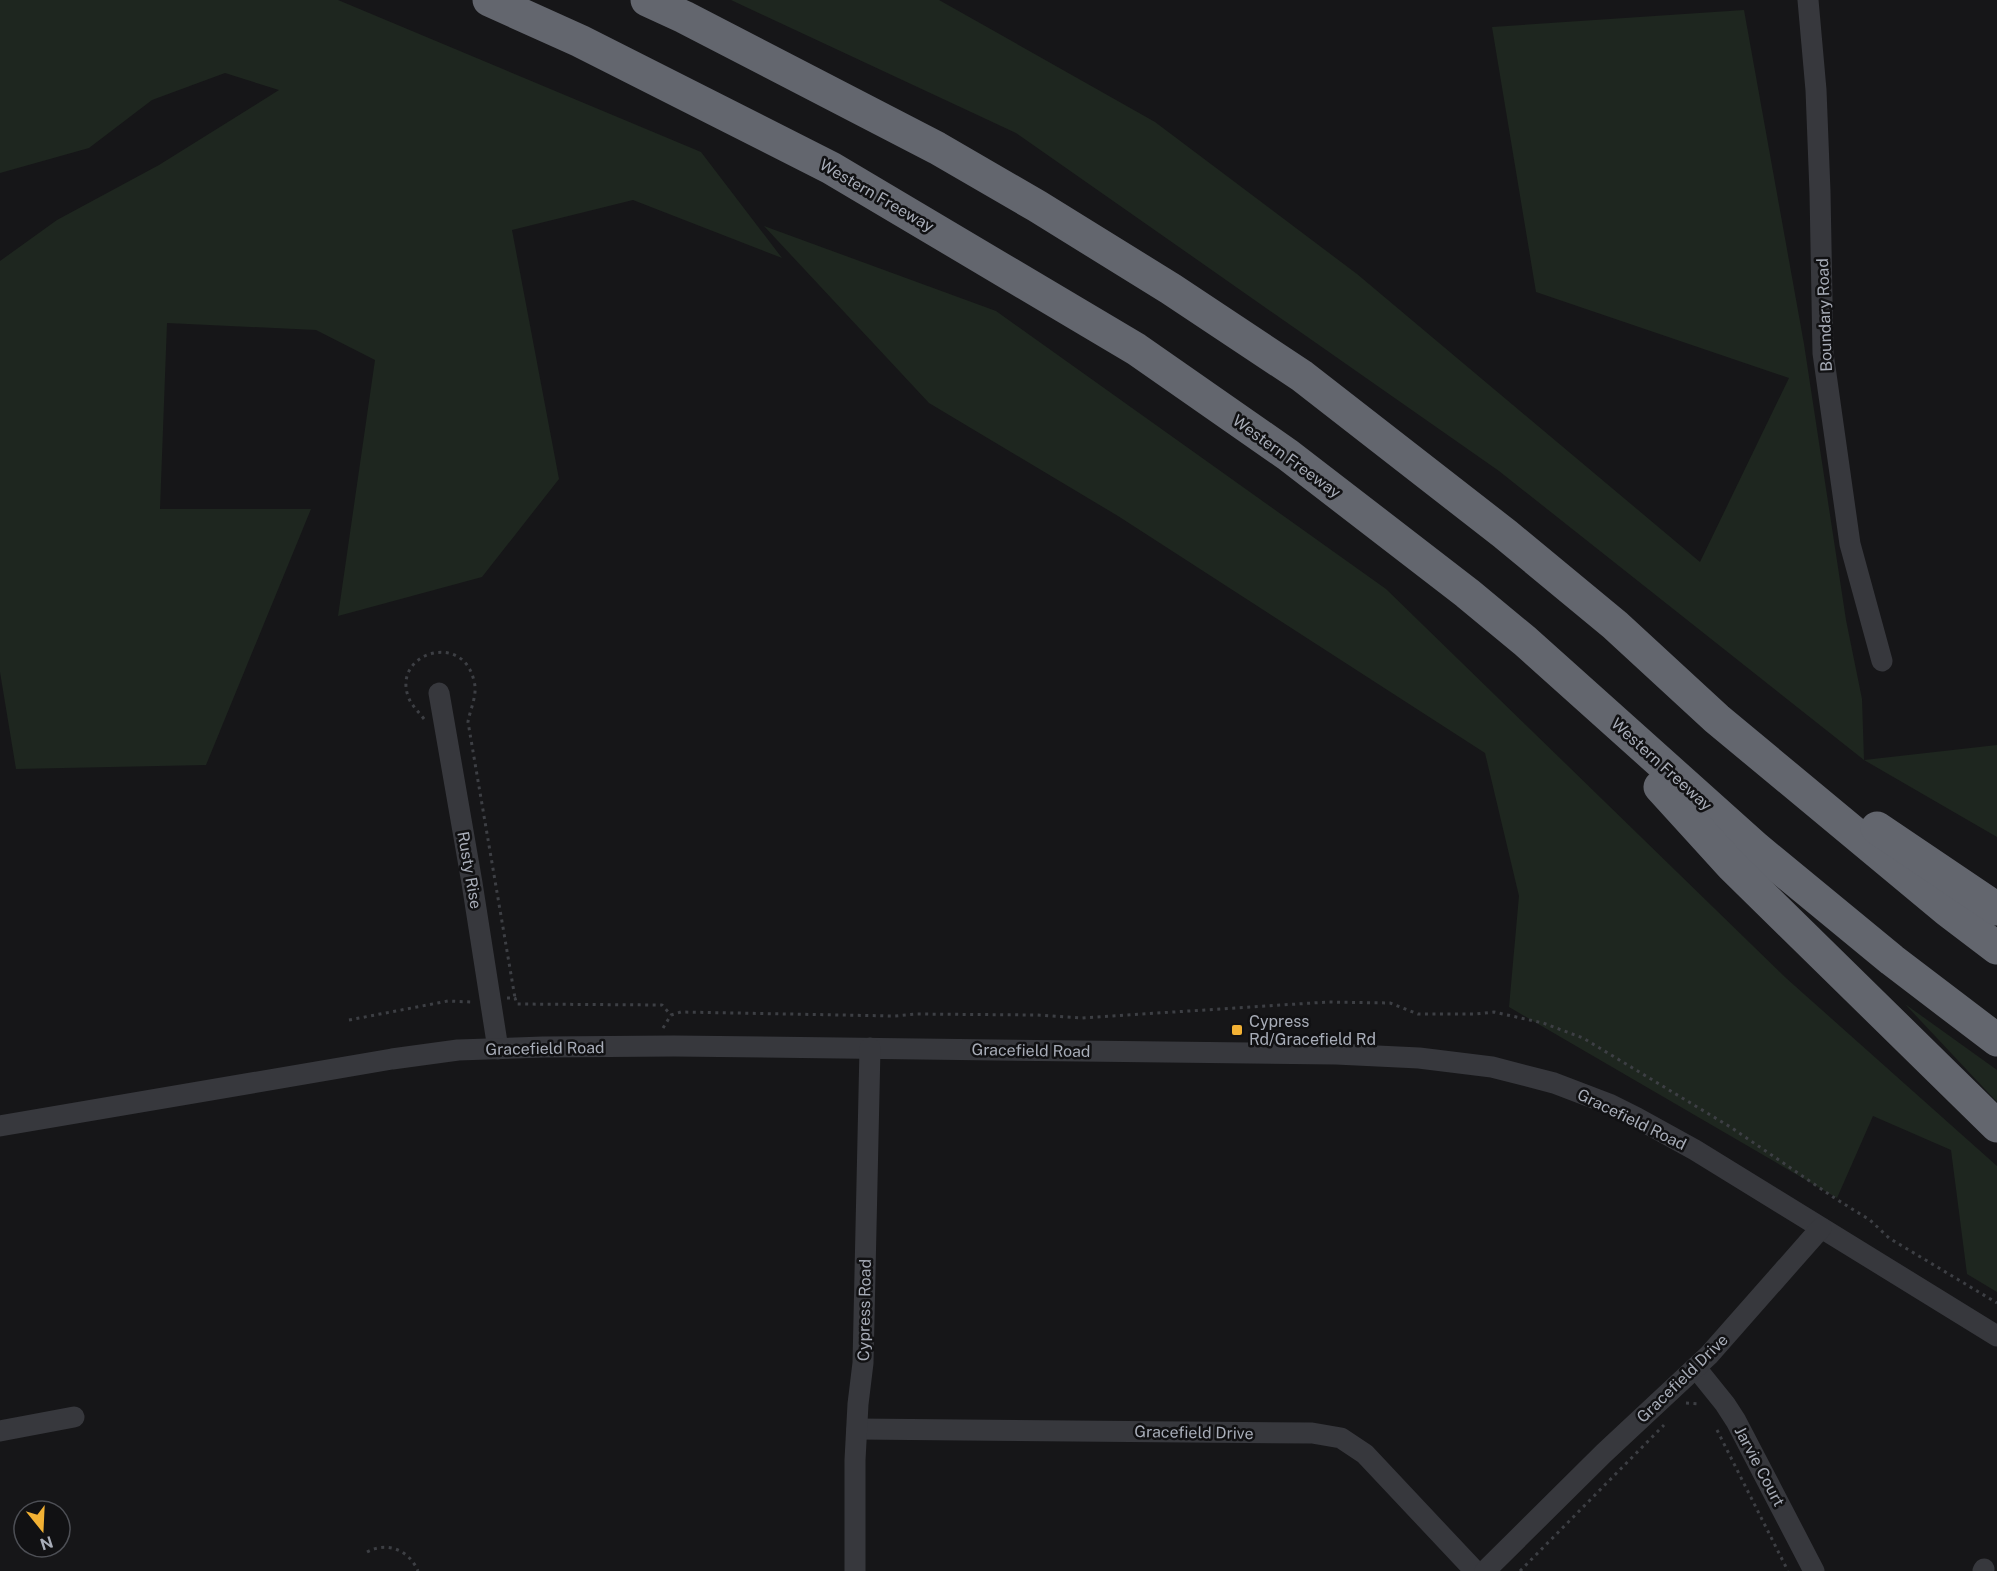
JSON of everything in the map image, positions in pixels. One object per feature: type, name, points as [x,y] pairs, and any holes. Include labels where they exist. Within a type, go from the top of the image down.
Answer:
[{"type":"highway","name":"Western Freeway","points":[[489,0],[580,41],[831,168],[1136,349],[1288,455],[1467,593],[1525,641],[1756,848],[1892,960],[1997,1040]]},
{"type":"highway","points":[[647,0],[937,148],[1114,254],[1302,376],[1505,534],[1615,625],[1717,719],[1947,910],[1997,948]]},
{"type":"highway","points":[[1525,641],[1731,865],[1997,1126]]},
{"type":"highway","points":[[1717,719],[1997,909]]},
{"type":"street","name":"Boundary Road","points":[[1808,0],[1816,90],[1823,353],[1850,544],[1882,661]]},
{"type":"street","name":"Rusty Rise","points":[[439,693],[498,1049]]},
{"type":"street","name":"Gracefield Road","points":[[0,1126],[392,1059],[458,1050],[652,1046],[1336,1054],[1419,1058],[1491,1067],[1554,1083],[1609,1104],[1695,1150],[1997,1336]]},
{"type":"street","name":"Cypress Road","points":[[855,1571],[857,1429],[863,1363],[870,1048]]},
{"type":"street","name":"Gracefield Drive","points":[[1485,1571],[1604,1453],[1717,1347],[1821,1228]]},
{"type":"street","name":"Jarvie Court","points":[[1696,1368],[1736,1421],[1815,1571]]},
{"type":"street","points":[[0,1431],[74,1417]]},
{"type":"street","name":"Gracefield Drive","points":[[857,1429],[1312,1433],[1335,1436],[1352,1444],[1373,1461],[1475,1571]]},
{"type":"path","points":[[1685,1404],[1687,1402],[1704,1404]]},
{"type":"path","points":[[1520,1571],[1669,1421]]},
{"type":"path","points":[[1715,1425],[1788,1571]]},
{"type":"path","points":[[367,1552],[379,1548],[397,1549],[411,1559],[418,1571]]},
{"type":"shaded area","points":[[0,0],[338,0],[701,152],[782,258],[633,200],[512,230],[559,479],[482,577],[338,616],[375,360],[316,330],[167,323],[160,509],[311,509],[206,765],[16,769],[0,672],[0,261],[57,220],[159,165],[279,90],[225,73],[152,100],[89,148],[0,173]]},
{"type":"shaded area","points":[[731,0],[939,0],[1155,122],[1357,274],[1700,562],[1789,378],[1536,292],[1492,27],[1744,10],[1804,344],[1846,620],[1862,699],[1864,760],[1499,471],[1016,133]]},
{"type":"shaded area","points":[[764,226],[996,311],[1386,589],[1786,978],[1997,1166],[1997,1292],[1967,1274],[1951,1150],[1873,1116],[1837,1198],[1509,1007],[1519,896],[1485,753],[1118,516],[929,403]]},
{"type":"shaded area","points":[[1997,745],[1997,837],[1864,760]]},
{"type":"shaded area","points":[[1905,1004],[1997,1070],[1997,1102]]},
{"type":"place","name":"Cypress Rd/Gracefield Rd","points":[[1237,1030]]}]
